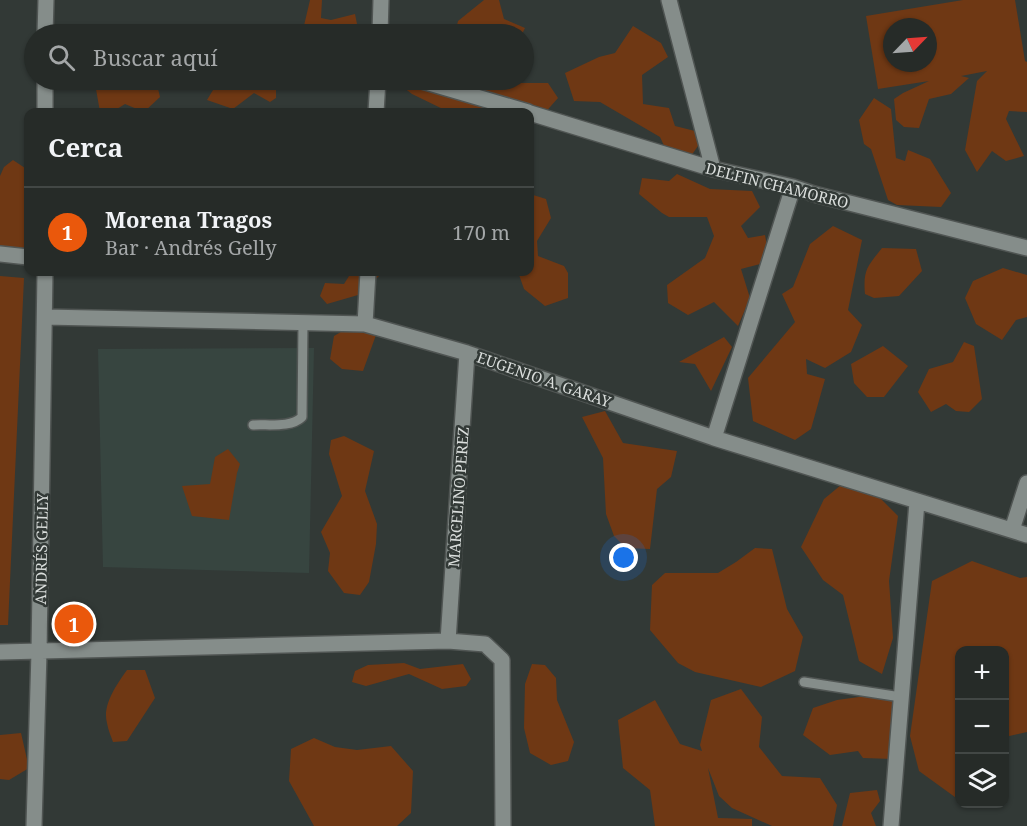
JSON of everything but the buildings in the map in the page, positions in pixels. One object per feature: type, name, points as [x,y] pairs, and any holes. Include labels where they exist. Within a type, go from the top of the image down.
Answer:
[{"type":"street","points":[[45,24],[46,0]]},
{"type":"street","points":[[380,24],[381,0]]},
{"type":"street","points":[[669,0],[713,169]]},
{"type":"street","points":[[45,90],[45,108]]},
{"type":"street","points":[[376,108],[377,90]]},
{"type":"street","name":"DELFIN CHAMORRO","points":[[452,90],[512,108]]},
{"type":"street","name":"DELFIN CHAMORRO","points":[[534,115],[713,169],[1027,248]]},
{"type":"street","points":[[714,438],[793,188]]},
{"type":"street","points":[[0,254],[24,257]]},
{"type":"street","name":"ANDRÉS GELLY","points":[[34,826],[45,276]]},
{"type":"street","points":[[365,324],[368,276]]},
{"type":"street","name":"EUGENIO A. GARAY","points":[[45,316],[365,324],[467,353],[714,438],[1027,535]]},
{"type":"street","name":"MARCELINO PEREZ","points":[[448,640],[467,353]]},
{"type":"street","points":[[1012,531],[1027,483]]},
{"type":"street","points":[[891,826],[917,502]]},
{"type":"street","points":[[0,652],[448,640],[484,644],[502,660],[503,826]]},
{"type":"lane","points":[[253,425],[287,424],[297,422],[302,417],[303,323]]},
{"type":"lane","points":[[804,682],[901,697]]},
{"type":"shaded area","points":[[310,0],[322,0],[321,18],[331,20],[355,14],[357,24],[304,24]]},
{"type":"shaded area","points":[[484,0],[499,0],[504,19],[516,24],[457,24]]},
{"type":"shaded area","points":[[963,0],[1015,0],[1027,62],[1027,112],[1009,111],[1006,119],[1024,156],[1006,161],[992,151],[977,172],[965,150],[977,81],[987,71],[961,76],[969,78],[951,94],[929,99],[919,128],[904,127],[896,120],[894,99],[929,81],[878,89],[866,16]]},
{"type":"shaded area","points":[[633,26],[661,43],[668,57],[642,75],[643,104],[669,108],[675,126],[695,131],[700,143],[691,156],[667,152],[660,137],[600,102],[574,101],[565,73],[599,57],[615,53]]},
{"type":"shaded area","points":[[534,83],[548,83],[558,98],[543,115],[534,111],[534,108],[528,108],[511,100],[494,108],[441,108],[407,90],[534,90]]},
{"type":"shaded area","points":[[96,90],[158,90],[160,97],[148,108],[134,108],[125,104],[119,108],[99,108]]},
{"type":"shaded area","points":[[213,90],[276,90],[276,98],[270,102],[254,93],[234,108],[207,100]]},
{"type":"shaded area","points":[[874,98],[891,109],[896,158],[905,161],[908,150],[930,159],[951,193],[941,207],[897,205],[888,200],[871,149],[864,144],[859,120]]},
{"type":"shaded area","points":[[13,160],[24,167],[23,249],[0,248],[0,176],[4,167]]},
{"type":"shaded area","points":[[677,174],[710,189],[752,191],[760,207],[741,226],[748,238],[765,235],[767,246],[764,263],[741,269],[750,298],[738,326],[714,302],[688,315],[668,303],[667,285],[705,258],[714,236],[707,217],[669,217],[639,194],[642,178],[669,181]]},
{"type":"shaded area","points":[[534,195],[546,199],[551,218],[537,241],[538,256],[564,266],[568,273],[568,298],[545,306],[524,289],[519,276],[534,276]]},
{"type":"shaded area","points":[[833,226],[862,240],[848,310],[862,325],[851,352],[825,368],[806,359],[807,374],[825,379],[811,429],[795,440],[753,421],[748,378],[795,322],[782,294],[793,287],[810,244]]},
{"type":"shaded area","points":[[882,248],[916,249],[922,271],[899,296],[874,298],[865,294],[867,269]]},
{"type":"shaded area","points":[[1003,268],[1027,275],[1027,317],[1016,320],[1002,340],[976,324],[965,298],[973,281]]},
{"type":"shaded area","points":[[0,276],[24,278],[8,625],[0,625]]},
{"type":"shaded area","points":[[349,276],[379,276],[358,295],[327,304],[320,296],[325,283],[344,284]]},
{"type":"shaded area","points":[[351,326],[376,335],[363,371],[342,369],[330,359],[334,336]]},
{"type":"shaded area","points":[[724,337],[732,347],[711,391],[695,364],[679,362]]},
{"type":"shaded area","points":[[964,342],[974,346],[982,399],[969,412],[956,411],[946,404],[931,412],[918,392],[929,369],[953,362]]},
{"type":"shaded area","points":[[883,346],[908,366],[884,397],[867,397],[854,383],[851,364]]},
{"type":"shaded area","points":[[314,348],[309,573],[103,567],[98,349]]},
{"type":"shaded area","points":[[605,411],[623,443],[677,451],[671,477],[657,489],[650,549],[626,548],[614,536],[606,514],[603,458],[582,417]]},
{"type":"shaded area","points":[[344,436],[374,451],[365,491],[377,524],[376,544],[369,582],[360,595],[344,593],[328,571],[330,553],[321,532],[342,496],[329,454],[331,440]]},
{"type":"shaded area","points":[[228,449],[240,464],[229,520],[192,516],[182,486],[210,484],[215,457]]},
{"type":"shaded area","points":[[841,485],[875,493],[898,516],[889,581],[893,638],[882,674],[859,661],[843,595],[823,580],[801,547],[824,499]]},
{"type":"shaded area","points":[[755,548],[772,549],[787,609],[803,637],[795,671],[761,687],[695,672],[678,663],[650,630],[652,585],[665,573],[718,573]]},
{"type":"shaded area","points":[[972,561],[1020,578],[1027,577],[1027,732],[1009,736],[1009,646],[955,646],[955,797],[919,771],[910,736],[932,581]]},
{"type":"shaded area","points":[[404,663],[420,669],[463,664],[471,679],[466,686],[442,689],[409,674],[366,686],[352,682],[355,671],[368,665]]},
{"type":"shaded area","points":[[532,664],[545,665],[556,678],[557,700],[574,742],[568,761],[551,765],[530,753],[524,728],[525,684]]},
{"type":"shaded area","points":[[127,670],[145,670],[155,698],[127,741],[113,742],[107,726],[108,702]]},
{"type":"shaded area","points":[[741,689],[762,717],[759,747],[782,776],[820,778],[837,805],[833,826],[772,826],[732,808],[719,796],[708,768],[718,818],[752,819],[752,826],[655,826],[650,790],[623,768],[618,720],[655,700],[680,744],[702,751],[700,745],[711,700]]},
{"type":"shaded area","points":[[866,696],[901,702],[893,759],[863,758],[858,751],[830,755],[803,735],[813,708],[837,700]]},
{"type":"shaded area","points":[[21,733],[29,768],[9,780],[0,779],[0,735]]},
{"type":"shaded area","points":[[314,738],[335,747],[357,750],[391,746],[413,771],[411,813],[397,826],[314,826],[289,781],[291,749]]},
{"type":"shaded area","points":[[877,790],[880,801],[871,813],[876,826],[842,826],[850,793]]},
{"type":"place","name":"Morena Tragos","points":[[74,624]]}]
